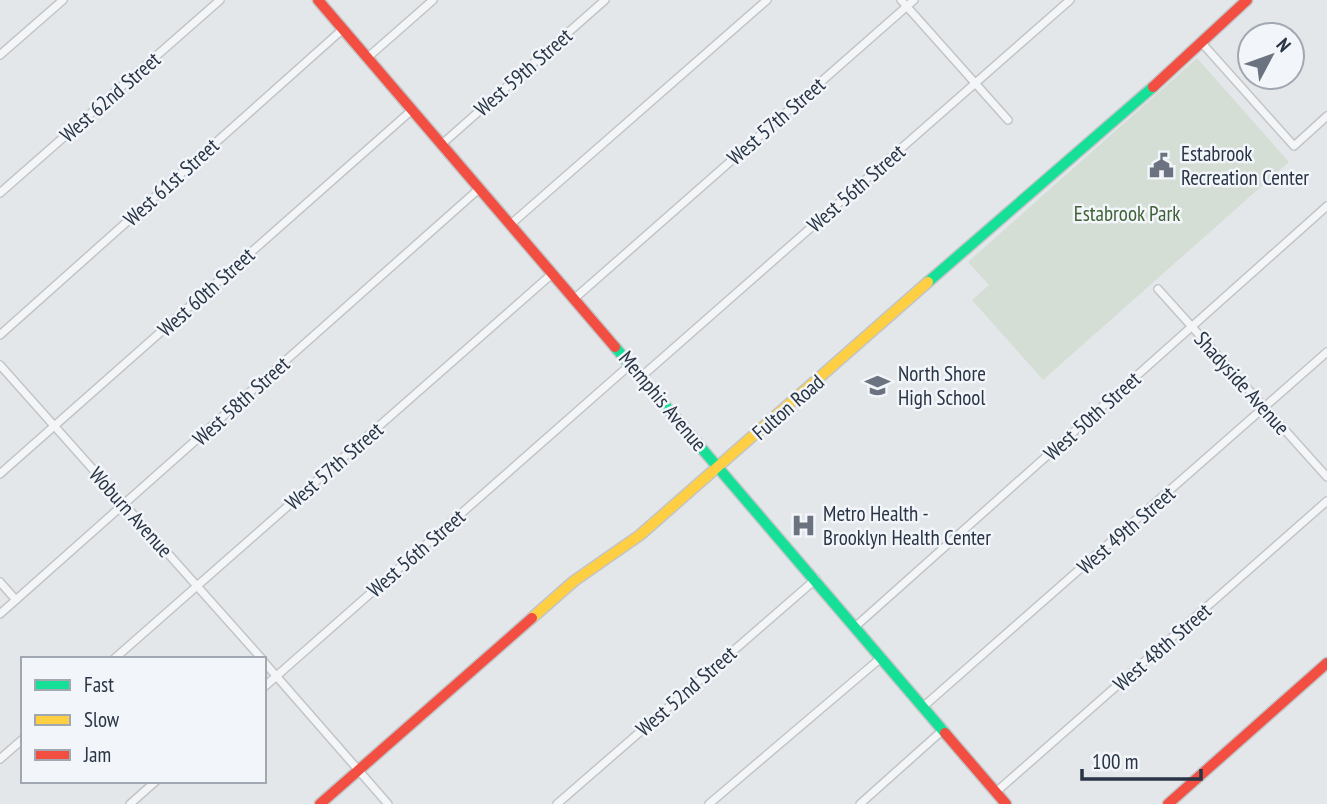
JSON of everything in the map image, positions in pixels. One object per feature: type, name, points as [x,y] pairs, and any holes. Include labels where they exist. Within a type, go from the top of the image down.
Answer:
[{"type":"main road","name":"Memphis Avenue","points":[[318,0],[883,656],[1006,804]]},
{"type":"main road","name":"Fulton Road","points":[[320,804],[574,581],[640,535],[719,467],[1247,0]]},
{"type":"main road","points":[[1168,804],[1327,663]]},
{"type":"street","points":[[0,55],[63,0]]},
{"type":"street","name":"West 62nd Street","points":[[0,193],[220,0]]},
{"type":"street","points":[[367,58],[433,0]]},
{"type":"street","name":"West 59th Street","points":[[442,144],[605,0]]},
{"type":"street","points":[[511,224],[767,0]]},
{"type":"street","name":"West 57th Street","points":[[575,298],[904,3],[914,0]]},
{"type":"street","name":"West 56th Street","points":[[642,376],[1070,0]]},
{"type":"street","points":[[904,3],[1008,120]]},
{"type":"street","name":"West 61st Street","points":[[0,335],[343,29]]},
{"type":"street","points":[[1202,42],[1294,146],[1327,116]]},
{"type":"street","name":"West 60th Street","points":[[0,474],[412,110]]},
{"type":"street","name":"West 58th Street","points":[[0,614],[480,188]]},
{"type":"street","name":"West 50th Street","points":[[856,626],[1327,206]]},
{"type":"street","name":"West 57th Street","points":[[116,657],[553,273]]},
{"type":"street","name":"Shadyside Avenue","points":[[1158,289],[1327,477]]},
{"type":"street","name":"West 49th Street","points":[[924,706],[1327,352]]},
{"type":"street","name":"West 56th Street","points":[[266,685],[631,364]]},
{"type":"street","name":"Woburn Avenue","points":[[0,365],[260,657]]},
{"type":"street","name":"West 48th Street","points":[[996,792],[1327,501]]},
{"type":"street","name":"West 52nd Street","points":[[557,804],[816,579]]},
{"type":"street","points":[[0,582],[16,600]]},
{"type":"street","points":[[709,804],[883,656]]},
{"type":"street","name":"Woburn Avenue","points":[[266,663],[388,804]]},
{"type":"street","points":[[860,804],[944,729]]},
{"type":"street","points":[[0,759],[21,741]]},
{"type":"street","points":[[130,804],[154,783]]},
{"type":"street","points":[[719,796],[725,803]]},
{"type":"green space","name":"Estabrook Park","points":[[1197,58],[1289,162],[1043,380],[972,300],[989,285],[968,262]]},
{"type":"traffic: fast","points":[[928,282],[1153,87]]},
{"type":"traffic: fast","points":[[615,347],[945,733]]},
{"type":"traffic: slow","points":[[532,618],[574,581],[640,535],[928,282]]},
{"type":"traffic: jam","points":[[318,0],[615,347]]},
{"type":"traffic: jam","points":[[1153,87],[1247,0]]},
{"type":"traffic: jam","points":[[320,804],[532,618]]},
{"type":"traffic: jam","points":[[1168,804],[1327,663]]},
{"type":"traffic: jam","points":[[945,733],[1006,804]]},
{"type":"place","name":"Estabrook Recreation Center","points":[[1161,165]]},
{"type":"place","name":"North Shore High School","points":[[878,385]]},
{"type":"place","name":"Metro Health - Brooklyn Health Center","points":[[803,525]]}]
